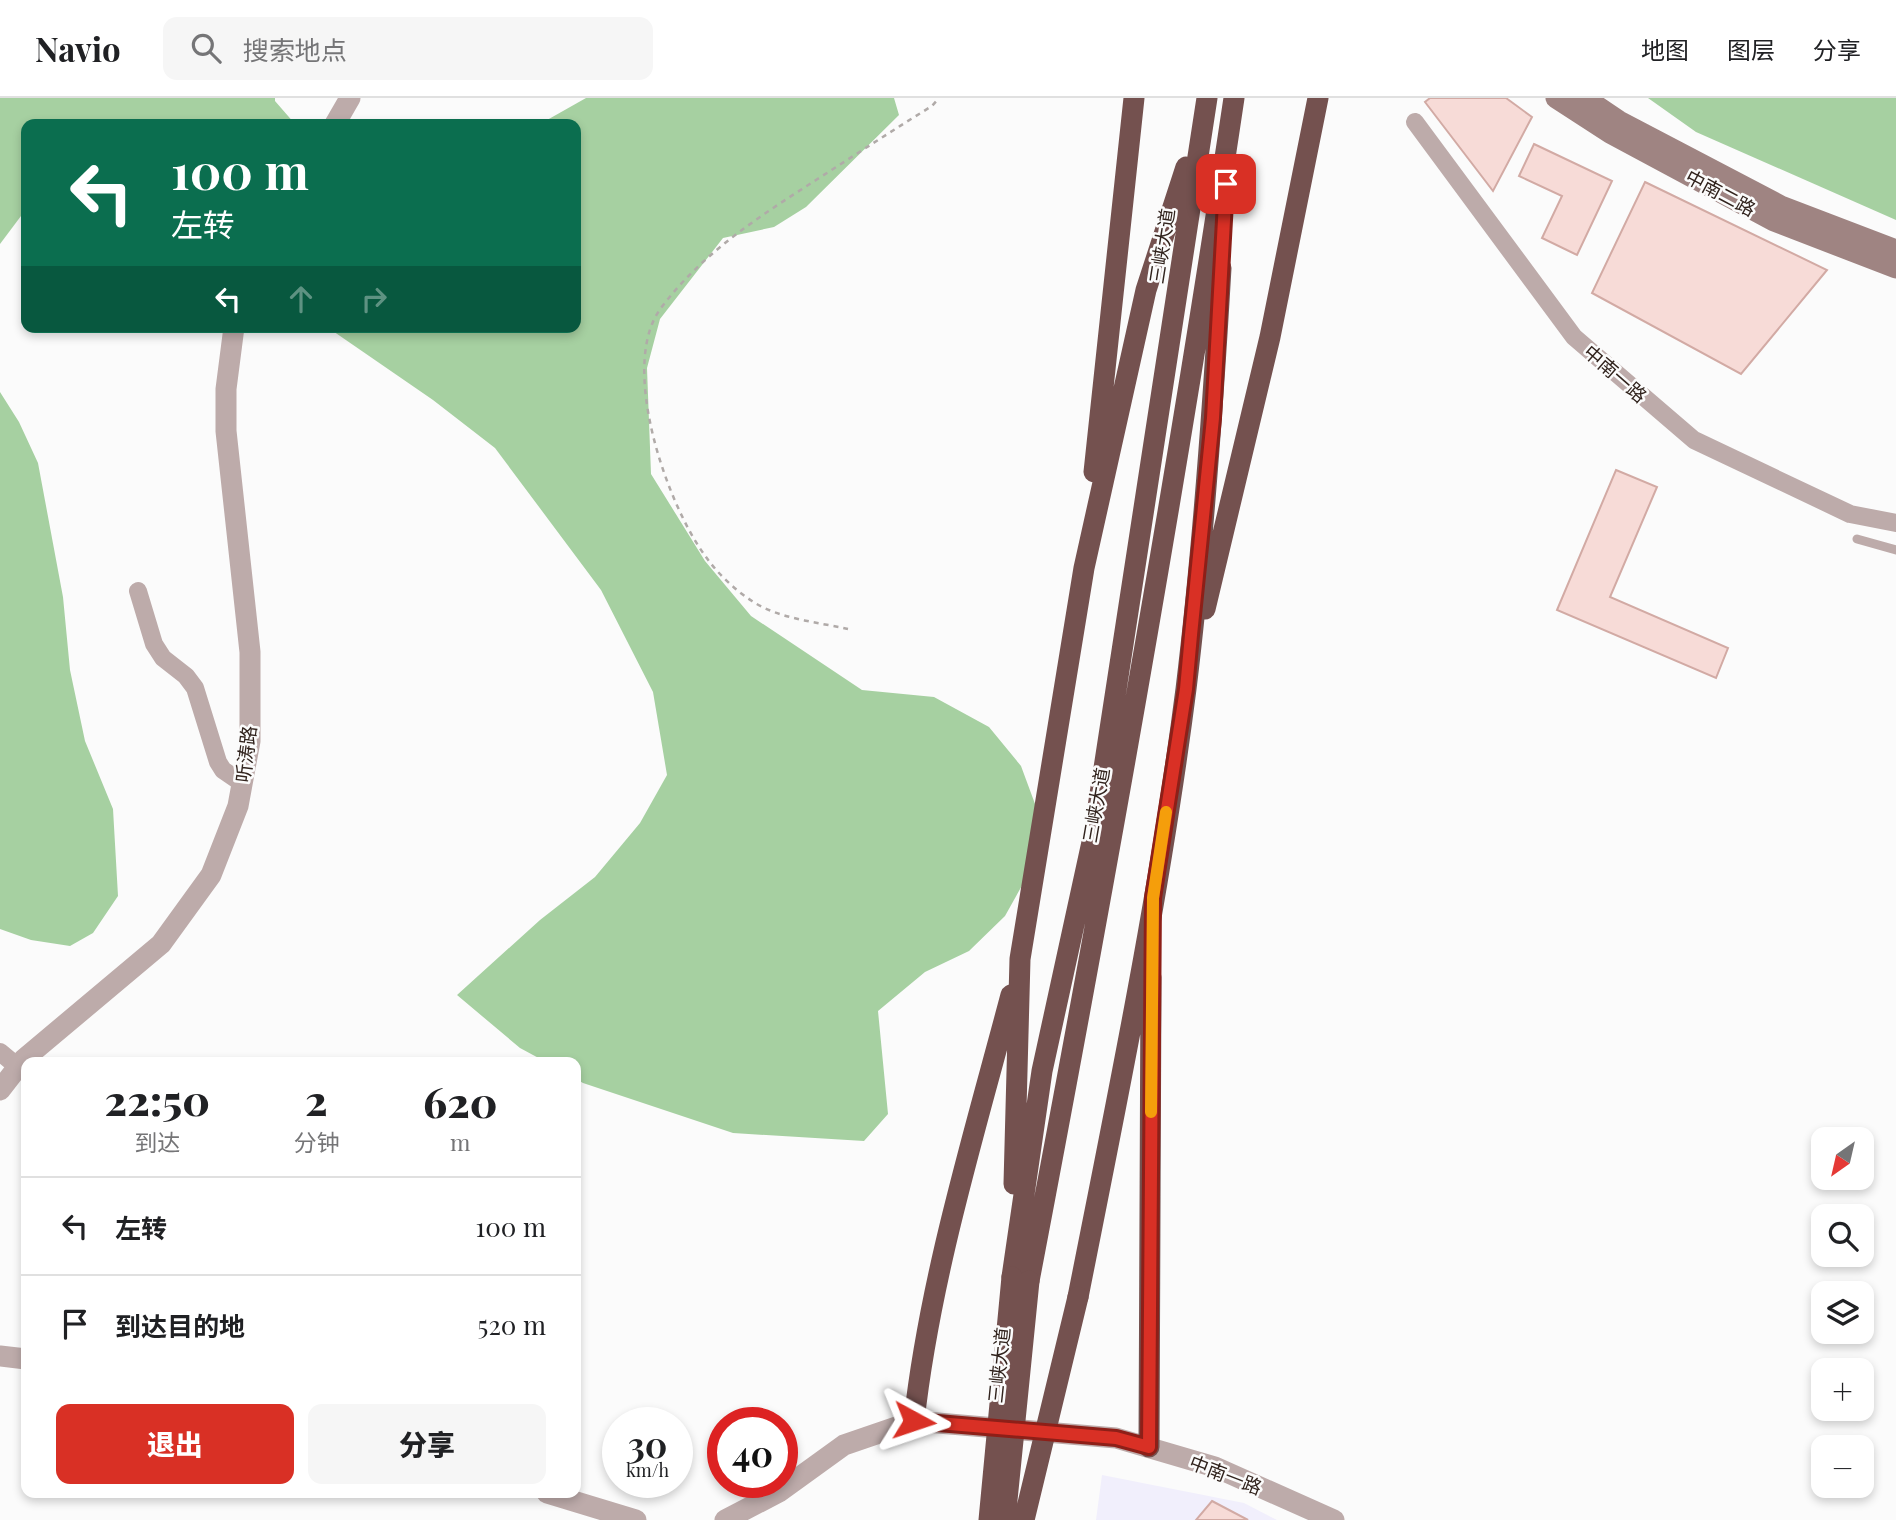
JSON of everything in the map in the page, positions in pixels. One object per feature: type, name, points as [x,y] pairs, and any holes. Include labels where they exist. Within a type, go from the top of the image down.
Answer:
[{"type":"highway","points":[[914,1421],[920,1373],[958,1194],[1020,959],[1084,568],[1134,98]]},
{"type":"highway","name":"三峡大道","points":[[1005,1520],[1020,1279],[1086,984],[1154,598],[1234,98]]},
{"type":"highway","points":[[1186,689],[1270,337],[1317,98]]},
{"type":"highway","points":[[1084,568],[1146,290],[1206,103]]},
{"type":"highway","name":"三峡大道","points":[[989,1520],[1020,1279],[1042,1071],[1094,833],[1206,103]]},
{"type":"highway","points":[[1024,1520],[1077,1297],[1139,990],[1186,689],[1213,418],[1229,131]]},
{"type":"highway","points":[[1149,1447],[1153,898]]},
{"type":"highway","points":[[1020,959],[1020,1279]]},
{"type":"main road","name":"中南二路","points":[[1556,98],[1610,133],[1774,220],[1896,268]]},
{"type":"main road","name":"中南二路","points":[[1585,98],[1619,121],[1781,206],[1896,250]]},
{"type":"street","points":[[338,119],[350,98]]},
{"type":"street","name":"中南一路","points":[[1415,122],[1574,337],[1694,440],[1850,514],[1896,523]]},
{"type":"street","name":"听涛路","points":[[30,1057],[161,944],[211,875],[238,806],[250,741],[250,652],[226,431],[226,388],[233,333]]},
{"type":"street","points":[[138,591],[154,644],[163,658],[186,676],[195,688],[218,762],[223,770],[242,783]]},
{"type":"street","points":[[0,1052],[18,1067]]},
{"type":"street","name":"听涛路","points":[[0,1090],[21,1064]]},
{"type":"street","points":[[0,1356],[21,1358]]},
{"type":"street","points":[[725,1520],[779,1492],[844,1445],[914,1421]]},
{"type":"street","name":"中南一路","points":[[914,1421],[1116,1438],[1215,1467],[1334,1520]]},
{"type":"street","points":[[563,1498],[636,1520]]},
{"type":"lane","points":[[1857,539],[1896,550]]},
{"type":"path","points":[[848,629],[782,614],[754,602],[728,583],[705,557],[668,489],[656,452],[645,383],[648,339],[661,308],[723,243],[932,106],[939,98]]},
{"type":"shaded area","points":[[1102,1475],[1244,1503],[1277,1520],[1096,1520]]},
{"type":"green space","points":[[0,98],[275,98],[291,119],[21,119],[21,216],[0,244]]},
{"type":"green space","points":[[586,98],[894,98],[899,115],[806,207],[774,227],[723,238],[660,319],[647,368],[651,474],[705,561],[751,616],[862,690],[934,697],[989,727],[1021,766],[1038,812],[1034,864],[1005,916],[969,951],[925,972],[878,1011],[888,1114],[864,1141],[733,1133],[583,1083],[581,1057],[537,1057],[520,1048],[457,995],[540,920],[595,877],[640,823],[667,775],[653,692],[601,590],[495,448],[433,400],[336,333],[581,333],[581,119],[549,119]]},
{"type":"green space","points":[[1648,98],[1896,98],[1896,220],[1696,132]]},
{"type":"green space","points":[[0,392],[19,422],[38,463],[63,597],[70,670],[85,741],[113,809],[118,896],[93,933],[70,946],[31,940],[0,929]]},
{"type":"building","points":[[1430,98],[1506,98],[1532,117],[1493,191],[1425,102]]},
{"type":"building","points":[[1534,144],[1612,181],[1577,255],[1542,238],[1562,196],[1519,176]]},
{"type":"building","points":[[1645,182],[1827,270],[1741,374],[1592,293]]},
{"type":"building","points":[[1616,470],[1657,487],[1610,597],[1728,648],[1716,678],[1557,610]]},
{"type":"building","points":[[1212,1501],[1248,1520],[1196,1520]]},
{"type":"slow traffic","points":[[1151,1112],[1153,898],[1166,812]]},
{"type":"route","points":[[914,1421],[1116,1438],[1149,1447],[1150,1011],[1153,898],[1186,689],[1213,418],[1226,184]]}]
